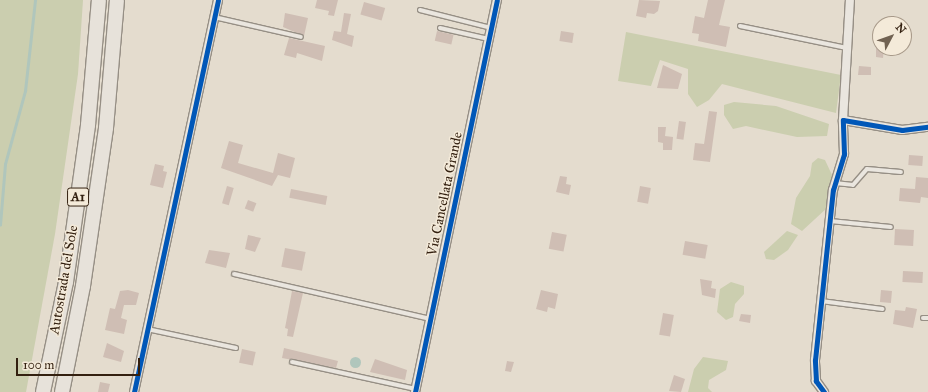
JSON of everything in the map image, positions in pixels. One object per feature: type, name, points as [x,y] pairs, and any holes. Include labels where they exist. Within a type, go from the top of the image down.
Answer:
[{"type":"highway","name":"Autostrada del Sole","points":[[44,392],[66,282],[88,125],[98,0]]},
{"type":"highway","name":"Autostrada del Sole","points":[[62,392],[84,286],[105,136],[117,0]]},
{"type":"street","points":[[134,392],[218,0]]},
{"type":"street","name":"Via Cancellata Grande","points":[[416,391],[497,0]]},
{"type":"street","points":[[824,392],[816,376],[821,301],[834,183],[844,154],[843,120],[850,0]]},
{"type":"street","points":[[843,120],[902,130],[928,127]]},
{"type":"lane","points":[[420,10],[491,28]]},
{"type":"lane","points":[[214,17],[301,37]]},
{"type":"lane","points":[[740,26],[848,48]]},
{"type":"lane","points":[[440,28],[489,39]]},
{"type":"lane","points":[[834,183],[853,185],[867,169],[901,172]]},
{"type":"lane","points":[[830,221],[891,227]]},
{"type":"lane","points":[[234,274],[431,318]]},
{"type":"lane","points":[[821,301],[882,309]]},
{"type":"lane","points":[[147,329],[236,348]]},
{"type":"lane","points":[[292,362],[416,391]]},
{"type":"green space","points":[[0,0],[83,0],[78,74],[55,234],[26,392],[0,392]]},
{"type":"green space","points":[[626,32],[841,75],[836,113],[722,84],[709,100],[697,107],[688,94],[688,69],[660,60],[651,86],[618,81]]},
{"type":"green space","points":[[734,102],[776,106],[829,124],[827,136],[797,137],[746,126],[733,129],[724,115],[724,105]]},
{"type":"green space","points":[[818,158],[825,160],[832,175],[827,208],[802,231],[791,224],[796,198],[810,176],[812,163]]},
{"type":"green space","points":[[787,231],[798,235],[788,250],[774,260],[766,259],[764,252]]},
{"type":"green space","points":[[731,282],[744,286],[744,294],[735,304],[733,317],[726,320],[717,312],[720,289]]},
{"type":"green space","points":[[703,357],[728,361],[726,370],[709,380],[708,388],[712,392],[688,392],[694,369]]},
{"type":"shaded area","points":[[355,356],[359,358],[361,362],[359,366],[355,368],[351,366],[349,362],[351,358]]},
{"type":"building","points":[[317,0],[338,0],[334,16],[328,15],[329,11],[315,8]]},
{"type":"building","points":[[639,0],[660,1],[658,11],[654,14],[647,13],[646,18],[636,16]]},
{"type":"building","points":[[708,0],[725,0],[719,25],[730,27],[726,47],[698,41],[699,34],[692,33],[695,16],[704,18]]},
{"type":"building","points":[[364,2],[385,8],[382,21],[360,14]]},
{"type":"building","points":[[285,13],[308,18],[304,36],[283,27]]},
{"type":"building","points":[[344,13],[351,14],[347,34],[354,36],[352,47],[332,40],[334,31],[341,32]]},
{"type":"building","points":[[437,31],[454,35],[451,45],[435,41]]},
{"type":"building","points":[[561,31],[574,33],[572,43],[559,41]]},
{"type":"building","points":[[289,38],[325,46],[322,61],[297,53],[296,58],[284,55]]},
{"type":"building","points":[[876,56],[883,56],[883,58]]},
{"type":"building","points":[[663,65],[682,74],[678,89],[657,88]]},
{"type":"building","points":[[859,66],[871,67],[871,75],[858,75]]},
{"type":"building","points":[[709,111],[717,112],[710,162],[693,160],[695,143],[704,144]]},
{"type":"building","points":[[679,121],[686,122],[683,140],[676,139]]},
{"type":"building","points":[[658,127],[666,127],[665,136],[673,137],[672,150],[663,150],[663,143],[658,142]]},
{"type":"building","points":[[229,141],[243,145],[238,163],[273,173],[278,153],[295,158],[290,178],[278,175],[272,186],[221,168]]},
{"type":"building","points":[[909,155],[923,156],[922,166],[908,165]]},
{"type":"building","points":[[155,164],[164,166],[163,171],[167,172],[163,188],[150,185]]},
{"type":"building","points":[[560,176],[567,177],[566,184],[571,185],[569,195],[556,192]]},
{"type":"building","points":[[916,177],[928,178],[928,198],[921,197],[920,203],[899,201],[900,188],[915,189]]},
{"type":"building","points":[[227,186],[234,188],[229,205],[222,203]]},
{"type":"building","points":[[640,186],[651,188],[648,204],[637,202]]},
{"type":"building","points":[[291,189],[327,196],[326,205],[289,198]]},
{"type":"building","points":[[248,200],[256,203],[253,212],[245,208]]},
{"type":"building","points":[[895,229],[914,230],[913,246],[894,245]]},
{"type":"building","points":[[552,232],[567,235],[563,252],[549,249]]},
{"type":"building","points":[[248,235],[261,238],[255,252],[245,249]]},
{"type":"building","points":[[685,241],[708,245],[705,259],[683,255]]},
{"type":"building","points":[[285,248],[306,252],[302,271],[281,267]]},
{"type":"building","points":[[209,250],[230,253],[226,268],[205,263]]},
{"type":"building","points":[[903,271],[923,272],[922,283],[902,282]]},
{"type":"building","points":[[700,279],[712,281],[711,288],[716,289],[715,298],[702,295]]},
{"type":"building","points":[[128,290],[139,293],[136,305],[124,305],[121,318],[127,320],[124,334],[105,330],[110,308],[115,309],[120,291]]},
{"type":"building","points":[[541,290],[558,294],[555,309],[548,307],[547,312],[536,309]]},
{"type":"building","points":[[881,290],[892,291],[891,303],[880,302]]},
{"type":"building","points":[[292,291],[303,293],[293,337],[287,336],[288,329],[285,328]]},
{"type":"building","points":[[906,307],[917,309],[913,328],[893,324],[895,310],[905,311]]},
{"type":"building","points":[[663,313],[674,315],[670,337],[659,335]]},
{"type":"building","points":[[741,314],[751,315],[750,323],[739,321]]},
{"type":"building","points":[[107,343],[124,351],[121,362],[103,357]]},
{"type":"building","points":[[284,348],[338,361],[336,368],[282,358]]},
{"type":"building","points":[[242,349],[256,352],[253,366],[239,363]]},
{"type":"building","points":[[375,359],[407,370],[405,380],[370,372]]},
{"type":"building","points":[[507,361],[514,362],[511,372],[505,371]]},
{"type":"building","points":[[674,375],[685,379],[681,392],[669,391]]},
{"type":"building","points":[[100,382],[110,384],[108,392],[98,392]]},
{"type":"waterway","points":[[0,225],[5,164],[25,91],[35,0]]},
{"type":"cycle path","points":[[134,392],[218,0]]},
{"type":"cycle path","points":[[415,392],[497,0]]},
{"type":"cycle path","points":[[824,392],[816,381],[815,360],[833,190],[844,154],[843,120],[902,130],[928,127]]}]
